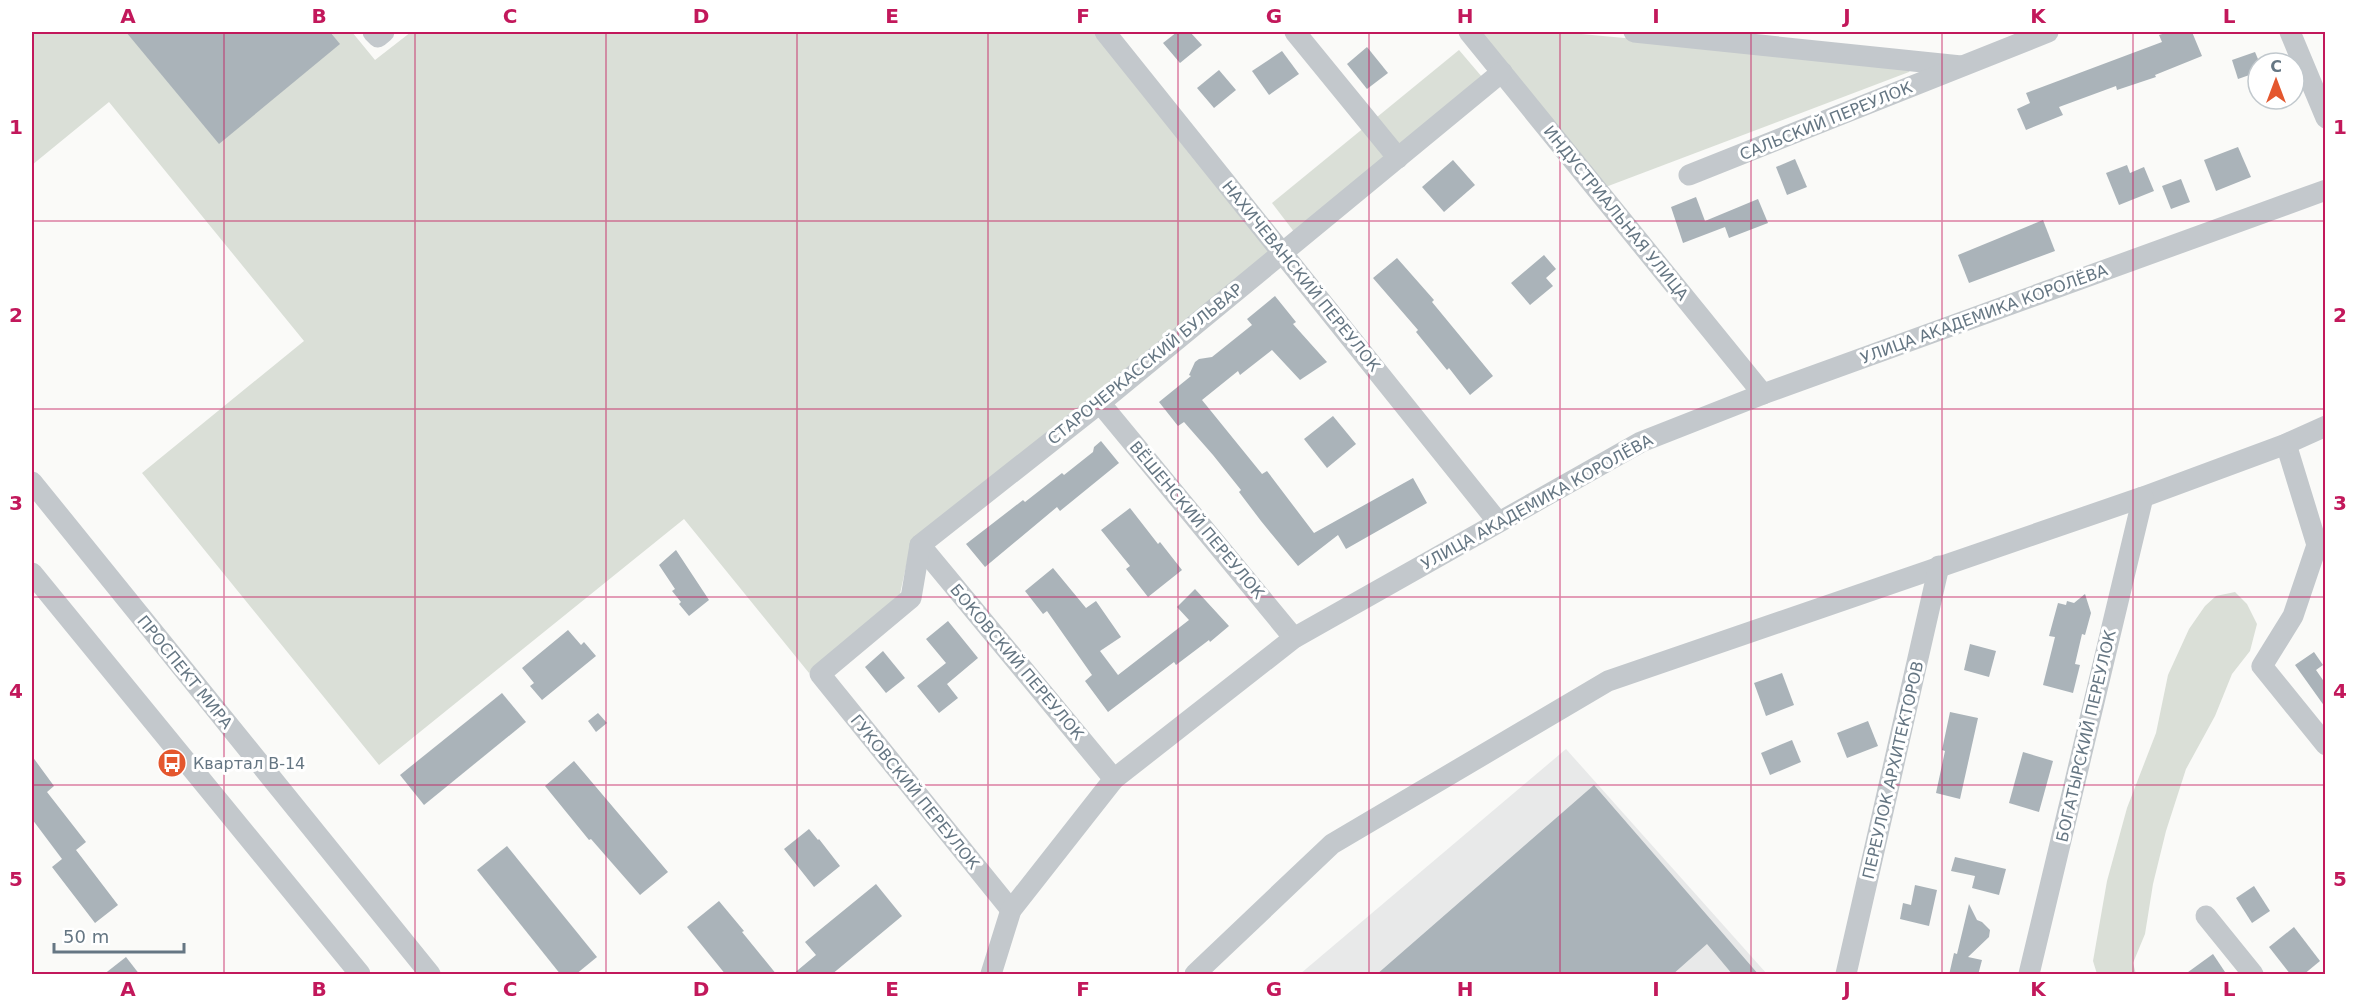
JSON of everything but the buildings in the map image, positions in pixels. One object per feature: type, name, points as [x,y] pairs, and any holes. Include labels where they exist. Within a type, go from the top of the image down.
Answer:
[{"type":"street","name":"НАХИЧЕВАНСКИЙ ПЕРЕУЛОК","points":[[1105,32],[1497,522]]},
{"type":"street","points":[[1295,32],[1398,158]]},
{"type":"street","name":"ИНДУСТРИАЛЬНАЯ УЛИЦА","points":[[1469,32],[1762,394]]},
{"type":"street","name":"САЛЬСКИЙ ПЕРЕУЛОК","points":[[1634,32],[1964,67]]},
{"type":"street","name":"САЛЬСКИЙ ПЕРЕУЛОК","points":[[1689,175],[2048,32]]},
{"type":"street","points":[[2290,32],[2325,118]]},
{"type":"street","name":"СТАРОЧЕРКАССКИЙ БУЛЬВАР","points":[[920,545],[1100,403],[1502,72]]},
{"type":"street","name":"УЛИЦА АКАДЕМИКА КОРОЛЁВА","points":[[991,975],[1011,910],[1114,779],[1294,638],[1641,442],[1762,394],[2325,190]]},
{"type":"street","name":"ВЁШЕНСКИЙ ПЕРЕУЛОК","points":[[1100,403],[1294,638]]},
{"type":"street","points":[[1196,975],[1332,844],[1608,681],[2143,497],[2286,444],[2325,426]]},
{"type":"street","points":[[2286,444],[2317,545],[2294,616],[2262,666],[2325,745]]},
{"type":"street","name":"ПРОСПЕКТ МИРА","points":[[32,482],[430,975]]},
{"type":"street","name":"БОГАТЫРСКИЙ ПЕРЕУЛОК","points":[[2029,975],[2143,497]]},
{"type":"street","name":"ГУКОВСКИЙ ПЕРЕУЛОК","points":[[920,545],[911,598],[820,674],[1011,910]]},
{"type":"street","name":"БОКОВСКИЙ ПЕРЕУЛОК","points":[[920,545],[1114,779]]},
{"type":"street","name":"ПЕРЕУЛОК АРХИТЕКТОРОВ","points":[[1846,975],[1939,566]]},
{"type":"street","points":[[32,573],[360,975]]},
{"type":"street","points":[[2206,915],[2253,975]]},
{"type":"shaded area","points":[[32,32],[352,32],[375,60],[411,32],[1097,32],[1273,251],[911,544],[900,594],[809,673],[684,519],[379,765],[142,473],[304,341],[109,102],[32,165]]},
{"type":"shaded area","points":[[1476,32],[1560,32],[1913,65],[1909,72],[1603,188]]},
{"type":"shaded area","points":[[1459,50],[1482,77],[1295,233],[1272,203]]},
{"type":"shaded area","points":[[2235,592],[2247,604],[2257,624],[2250,651],[2232,674],[2215,716],[2186,769],[2166,831],[2153,884],[2145,934],[2133,963],[2136,974],[2097,974],[2093,961],[2107,881],[2127,808],[2156,733],[2168,675],[2189,629],[2205,606],[2216,596]]},
{"type":"shaded area","points":[[1566,749],[1767,974],[1300,974]]},
{"type":"place","name":"Квартал В-14","points":[[172,763]]}]
